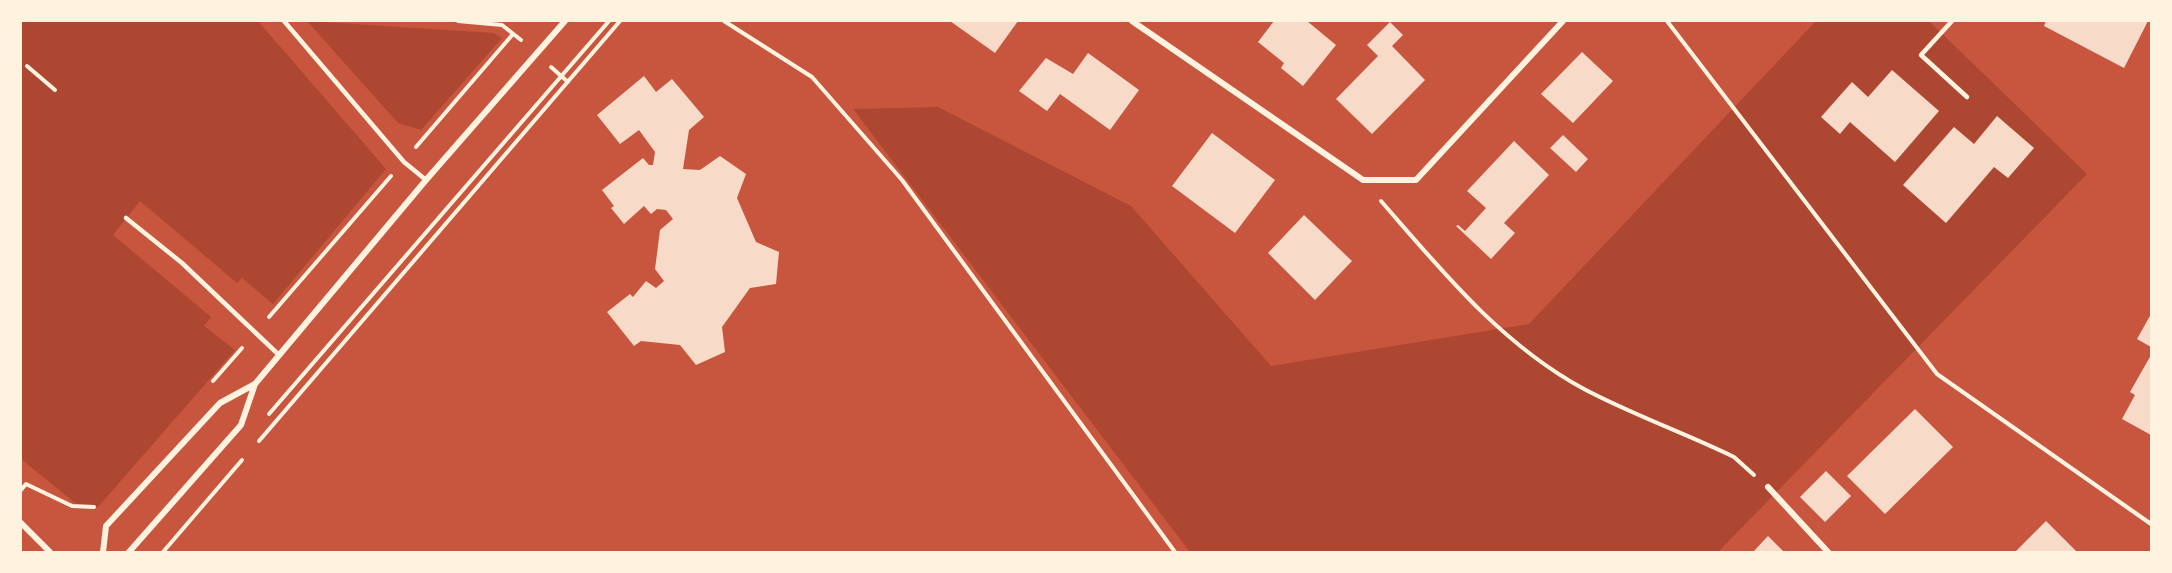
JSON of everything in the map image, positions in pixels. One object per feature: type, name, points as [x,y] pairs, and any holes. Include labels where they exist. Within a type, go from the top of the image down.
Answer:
[{"type":"street","points":[[129,552],[241,425],[255,384],[426,180],[565,21]]},
{"type":"street","points":[[1132,21],[1363,180],[1416,180],[1563,21]]},
{"type":"street","points":[[103,552],[106,526],[220,403],[255,384]]},
{"type":"street","points":[[1768,487],[1828,552]]},
{"type":"street","points":[[21,523],[50,552]]},
{"type":"lane","points":[[284,21],[404,162],[426,180]]},
{"type":"lane","points":[[1952,21],[1921,55],[1967,98]]},
{"type":"lane","points":[[126,218],[182,263],[279,355]]},
{"type":"path","points":[[208,387],[513,34],[502,25],[458,21]]},
{"type":"path","points":[[263,420],[609,21]]},
{"type":"path","points":[[254,447],[620,21]]},
{"type":"path","points":[[724,21],[812,77],[902,180],[1176,552]]},
{"type":"path","points":[[1667,21],[1937,374],[2151,524]]},
{"type":"path","points":[[27,66],[55,90]]},
{"type":"path","points":[[1363,180],[1471,303],[1518,345],[1583,388],[1734,457],[1768,487]]},
{"type":"path","points":[[163,552],[246,456]]},
{"type":"path","points":[[21,490],[26,484],[72,506],[91,508],[98,506]]},
{"type":"shaded area","points":[[21,21],[258,21],[386,169],[273,304],[242,278],[237,283],[140,201],[113,235],[211,317],[204,326],[235,350],[98,507],[80,507],[21,459]]},
{"type":"shaded area","points":[[307,21],[493,33],[502,38],[421,130],[398,123]]},
{"type":"shaded area","points":[[1816,21],[1929,21],[2087,174],[1718,552],[1190,552],[853,109],[938,107],[1131,206],[1271,366],[1529,324]]},
{"type":"building","points":[[950,21],[1018,21],[995,53]]},
{"type":"building","points":[[1274,21],[1307,21],[1336,45],[1303,86],[1281,68],[1284,63],[1258,42]]},
{"type":"building","points":[[2046,21],[2148,21],[2124,68],[2044,26]]},
{"type":"building","points":[[1390,22],[1403,35],[1392,46],[1425,80],[1372,134],[1336,99],[1378,56],[1367,45]]},
{"type":"building","points":[[1582,52],[1613,81],[1573,123],[1541,94]]},
{"type":"building","points":[[1088,53],[1139,90],[1110,130],[1060,94],[1047,111],[1019,91],[1046,58],[1073,74]]},
{"type":"building","points":[[1892,70],[1939,111],[1895,162],[1850,122],[1840,134],[1821,117],[1852,82],[1868,97]]},
{"type":"building","points":[[644,76],[656,92],[672,79],[704,117],[689,130],[683,169],[700,170],[720,156],[746,174],[737,198],[756,242],[779,252],[776,284],[750,288],[722,327],[725,352],[696,365],[680,345],[641,341],[634,346],[607,312],[630,294],[633,297],[646,281],[656,288],[664,281],[655,269],[660,230],[673,219],[666,210],[657,209],[651,214],[644,206],[624,224],[611,208],[614,206],[602,190],[643,158],[649,165],[653,165],[655,152],[639,130],[620,144],[597,115]]},
{"type":"building","points":[[1997,116],[2034,148],[2008,178],[1994,167],[1946,223],[1903,185],[1954,127],[1974,144]]},
{"type":"building","points":[[1212,133],[1275,180],[1235,233],[1172,186]]},
{"type":"building","points":[[1563,135],[1588,159],[1576,172],[1550,148]]},
{"type":"building","points":[[1514,141],[1549,175],[1504,223],[1515,233],[1491,259],[1456,226],[1458,225],[1465,231],[1486,208],[1467,191]]},
{"type":"building","points":[[1304,215],[1352,261],[1315,300],[1268,253]]},
{"type":"building","points":[[2151,314],[2151,347],[2137,339]]},
{"type":"building","points":[[2151,355],[2151,435],[2122,419],[2135,395],[2130,392]]},
{"type":"building","points":[[1915,409],[1953,447],[1885,514],[1847,476]]},
{"type":"building","points":[[1826,471],[1851,496],[1825,522],[1800,497]]},
{"type":"building","points":[[2046,521],[2077,552],[2015,552]]},
{"type":"building","points":[[1768,536],[1784,552],[1753,552]]}]
